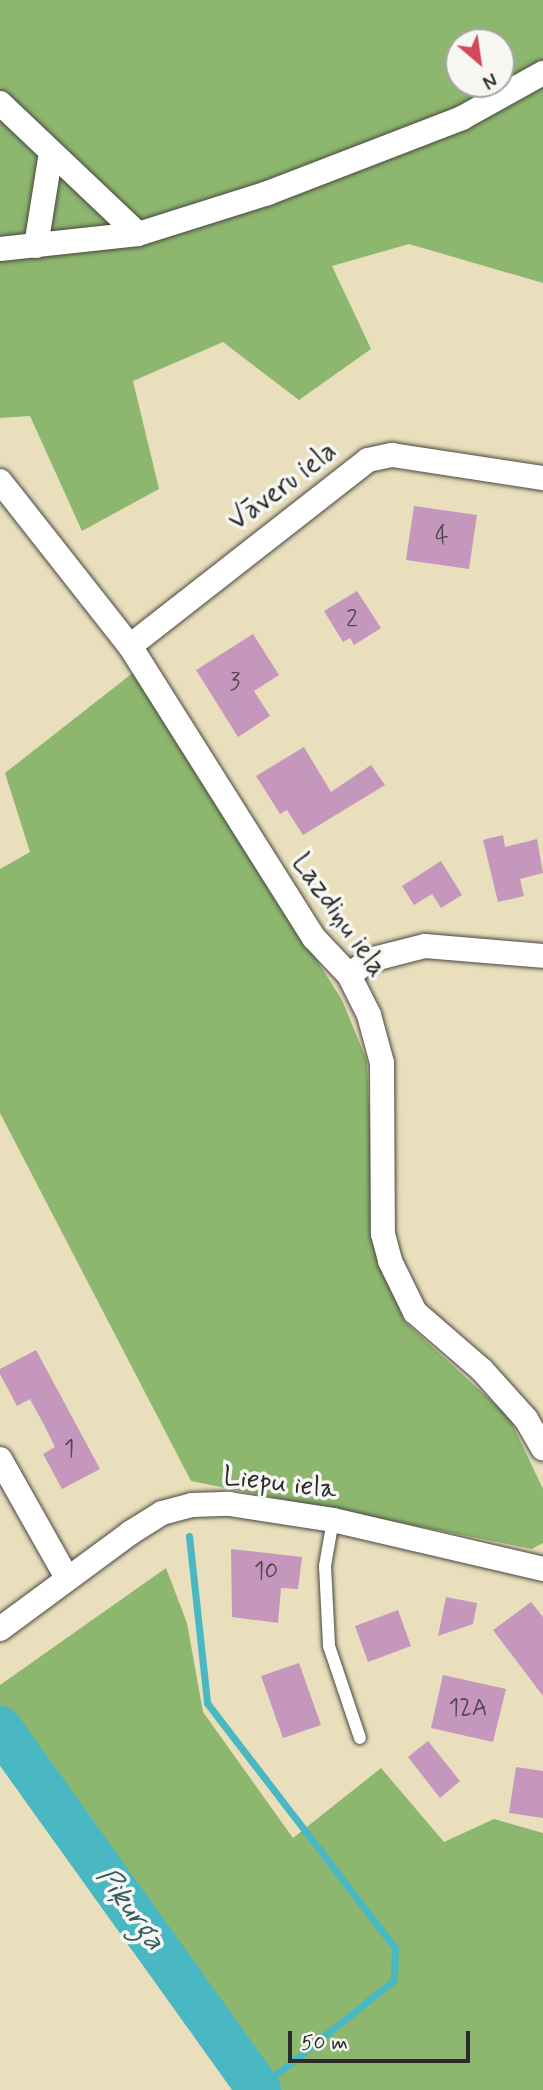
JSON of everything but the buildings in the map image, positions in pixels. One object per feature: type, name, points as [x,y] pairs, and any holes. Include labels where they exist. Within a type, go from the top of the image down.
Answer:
[{"type":"street","points":[[0,249],[138,234],[369,158],[462,118],[543,73]]},
{"type":"street","points":[[0,103],[138,234]]},
{"type":"street","points":[[36,246],[51,152]]},
{"type":"street","name":"Vāveru iela","points":[[130,646],[368,460],[392,455],[543,478]]},
{"type":"street","name":"Lazdiņu iela","points":[[0,481],[130,646],[314,938],[349,975],[369,1015],[382,1063],[383,1234],[390,1261],[415,1312],[482,1370],[526,1419],[543,1449]]},
{"type":"street","points":[[349,975],[370,960],[425,946],[543,957]]},
{"type":"street","points":[[0,1459],[67,1578]]},
{"type":"street","name":"Liepu iela","points":[[0,1629],[67,1578],[162,1513],[192,1505],[229,1504],[333,1520],[543,1569]]},
{"type":"lane","points":[[333,1520],[325,1566],[329,1646],[360,1738]]},
{"type":"green space","points":[[0,0],[543,0],[543,283],[409,244],[332,266],[371,349],[299,400],[223,342],[133,381],[159,489],[82,531],[30,416],[0,418]]},
{"type":"green space","points":[[134,672],[342,1000],[367,1061],[375,1252],[405,1322],[509,1417],[543,1489],[543,1543],[532,1549],[191,1481],[0,1113],[0,869],[30,852],[5,773]]},
{"type":"green space","points":[[166,1568],[187,1623],[203,1712],[293,1838],[381,1768],[444,1842],[494,1819],[543,1833],[543,2090],[244,2090],[0,1758],[0,1685]]},
{"type":"waterway","points":[[189,1536],[207,1703],[395,1948],[394,1980],[258,2089]]},
{"type":"waterway","name":"Piķurga","points":[[0,1728],[259,2090]]}]
